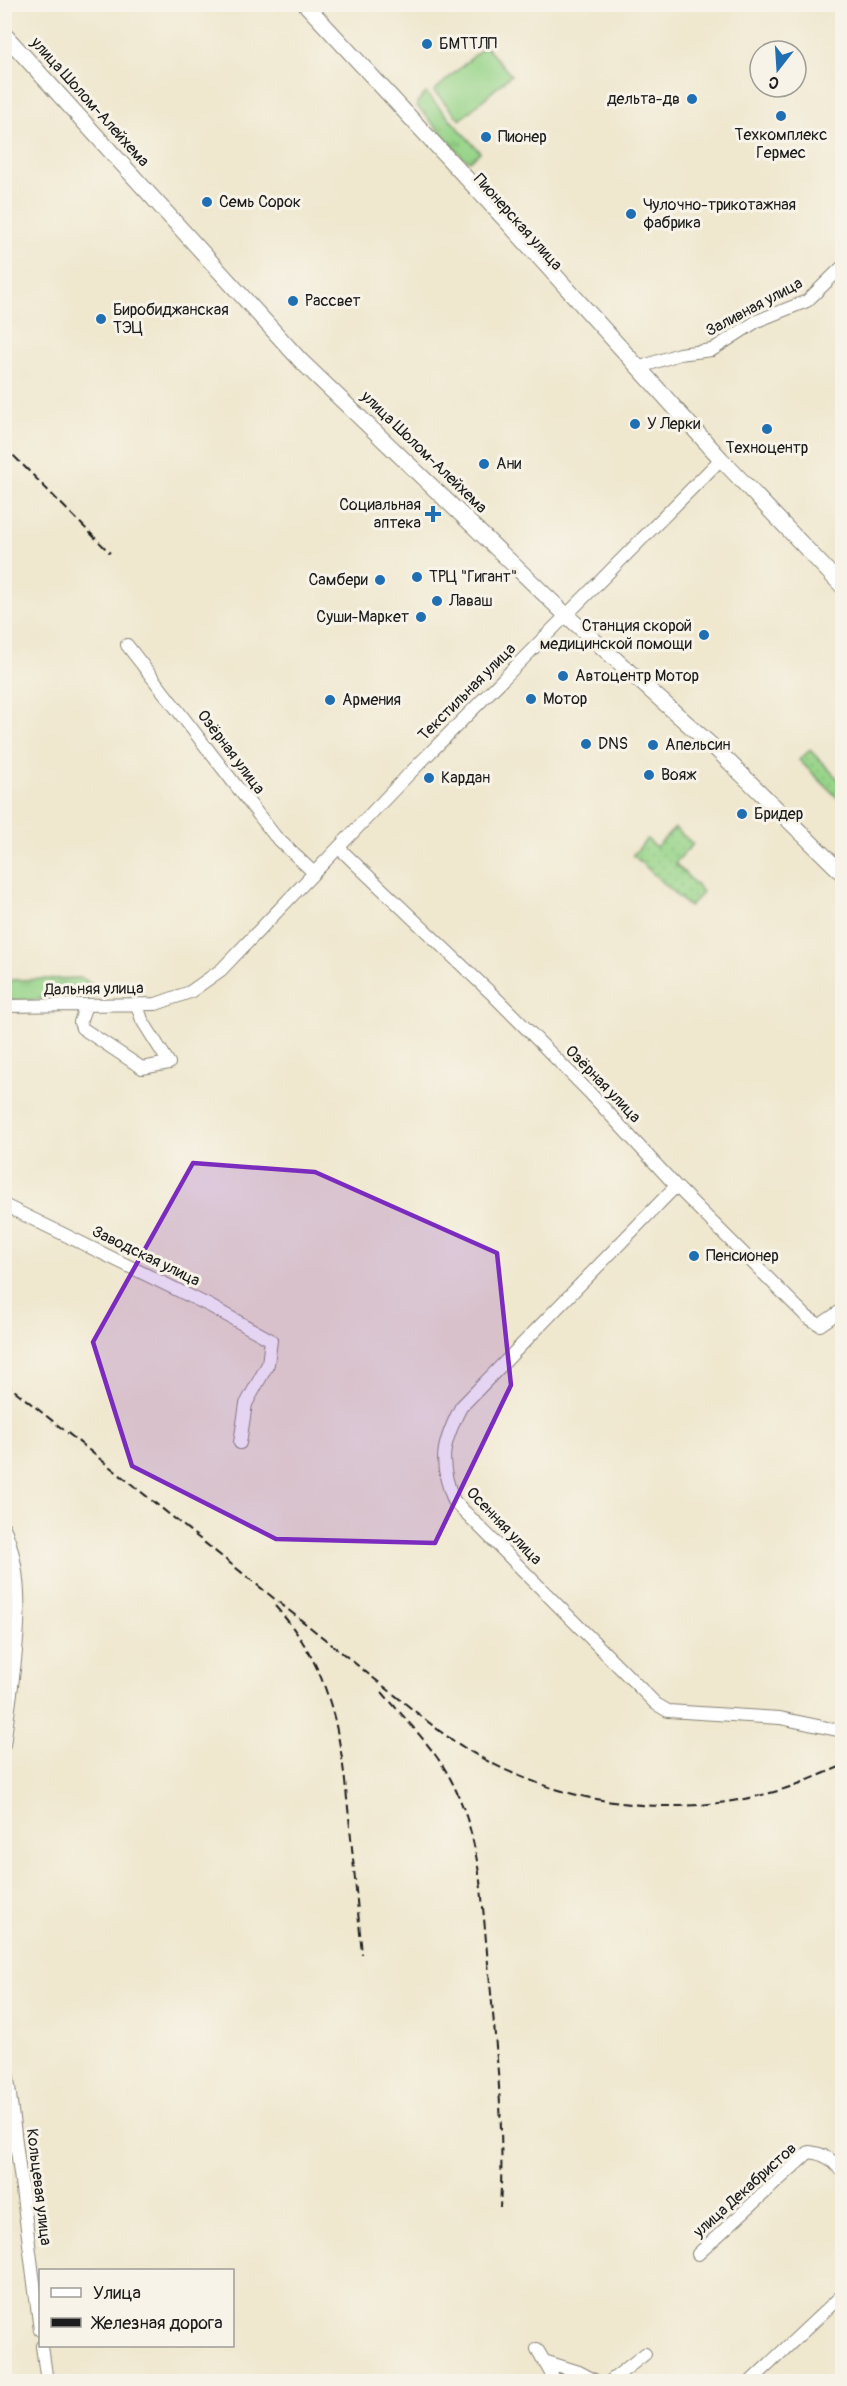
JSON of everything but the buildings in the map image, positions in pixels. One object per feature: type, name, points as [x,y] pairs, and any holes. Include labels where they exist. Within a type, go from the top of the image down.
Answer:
[{"type":"main road","name":"Пионерская улица","points":[[293,4],[398,111]]},
{"type":"main road","name":"Пионерская улица","points":[[304,4],[398,111],[636,370],[843,586]]},
{"type":"main road","name":"улица Шолом-Алейхема","points":[[4,34],[302,361],[566,615],[719,752],[843,873]]},
{"type":"street","name":"Заливная улица","points":[[636,370],[679,354],[712,350],[757,321],[807,301],[843,267]]},
{"type":"street","name":"Текстильная улица","points":[[314,873],[721,459]]},
{"type":"street","name":"Озёрная улица","points":[[127,645],[275,836],[314,873]]},
{"type":"street","name":"Озёрная улица","points":[[339,848],[494,996],[676,1186],[814,1323],[820,1325],[843,1310]]},
{"type":"street","name":"Дальняя улица","points":[[4,1006],[156,1004],[190,992],[221,970],[314,873]]},
{"type":"street","points":[[86,1005],[80,1022],[82,1028],[90,1034],[142,1068],[169,1063],[142,1020],[137,1005]]},
{"type":"street","name":"Осенняя улица","points":[[676,1186],[461,1407],[447,1434],[443,1458],[447,1483],[454,1501],[656,1704],[668,1711],[780,1718],[843,1731]]},
{"type":"street","name":"Заводская улица","points":[[4,1204],[210,1306],[271,1340],[268,1364],[246,1404],[240,1443]]},
{"type":"street","points":[[4,1527],[16,1568],[19,1605],[4,1744]]},
{"type":"street","name":"Кольцевая улица","points":[[4,2048],[39,2322]]},
{"type":"street","name":"улица Декабристов","points":[[698,2253],[809,2152],[832,2158],[843,2172]]},
{"type":"street","points":[[750,2382],[843,2295]]},
{"type":"street","points":[[42,2347],[47,2382]]},
{"type":"street","points":[[537,2349],[547,2362],[556,2382]]},
{"type":"street","points":[[609,2382],[645,2354]]},
{"type":"street","points":[[547,2362],[579,2372],[598,2382]]},
{"type":"highlighted area","points":[[193,1163],[315,1172],[497,1253],[511,1385],[435,1543],[276,1539],[132,1466],[93,1342]]},
{"type":"green space","points":[[485,46],[511,75],[460,120],[434,91]]},
{"type":"green space","points":[[426,93],[480,152],[470,161],[463,157],[417,106],[417,102]]},
{"type":"green space","points":[[810,750],[842,783],[842,802],[799,760]]},
{"type":"green space","points":[[675,828],[693,844],[675,863],[703,892],[689,907],[633,855],[647,839],[656,847]]},
{"type":"green space","points":[[81,978],[91,985],[96,997],[5,1001],[4,985],[12,980]]},
{"type":"railway","points":[[4,446],[110,553]]},
{"type":"railway","points":[[4,1382],[437,1729],[473,1753],[512,1773],[552,1788],[594,1799],[637,1805],[680,1806],[723,1802],[766,1794],[842,1766]]},
{"type":"railway","points":[[275,1606],[295,1631],[311,1657],[332,1710],[343,1766],[362,1954]]},
{"type":"railway","points":[[382,1692],[440,1761],[454,1786],[470,1829],[482,1895],[499,2085],[500,2207]]},
{"type":"place","name":"БМТТЛП","points":[[427,44]]},
{"type":"place","name":"дельта-дв","points":[[692,99]]},
{"type":"place","name":"Техкомплекс Гермес","points":[[781,116]]},
{"type":"place","name":"Пионер","points":[[486,137]]},
{"type":"place","name":"Семь Сорок","points":[[207,202]]},
{"type":"place","name":"Чулочно-трикотажная фабрика","points":[[631,214]]},
{"type":"place","name":"Рассвет","points":[[293,301]]},
{"type":"place","name":"Биробиджанская ТЭЦ","points":[[101,319]]},
{"type":"place","name":"У Лерки","points":[[635,424]]},
{"type":"place","name":"Техноцентр","points":[[767,429]]},
{"type":"place","name":"Ани","points":[[484,464]]},
{"type":"place","name":"Социальная аптека","points":[[433,514]]},
{"type":"place","name":"ТРЦ \"Гигант\"","points":[[417,577]]},
{"type":"place","name":"Самбери","points":[[380,580]]},
{"type":"place","name":"Лаваш","points":[[437,601]]},
{"type":"place","name":"Суши-Маркет","points":[[421,617]]},
{"type":"place","name":"Станция скорой медицинской помощи","points":[[704,635]]},
{"type":"place","name":"Автоцентр Мотор","points":[[563,676]]},
{"type":"place","name":"Мотор","points":[[531,699]]},
{"type":"place","name":"Армения","points":[[330,700]]},
{"type":"place","name":"DNS","points":[[586,744]]},
{"type":"place","name":"Апельсин","points":[[653,745]]},
{"type":"place","name":"Вояж","points":[[649,775]]},
{"type":"place","name":"Кардан","points":[[429,778]]},
{"type":"place","name":"Бридер","points":[[742,814]]},
{"type":"place","name":"Пенсионер","points":[[694,1256]]}]
